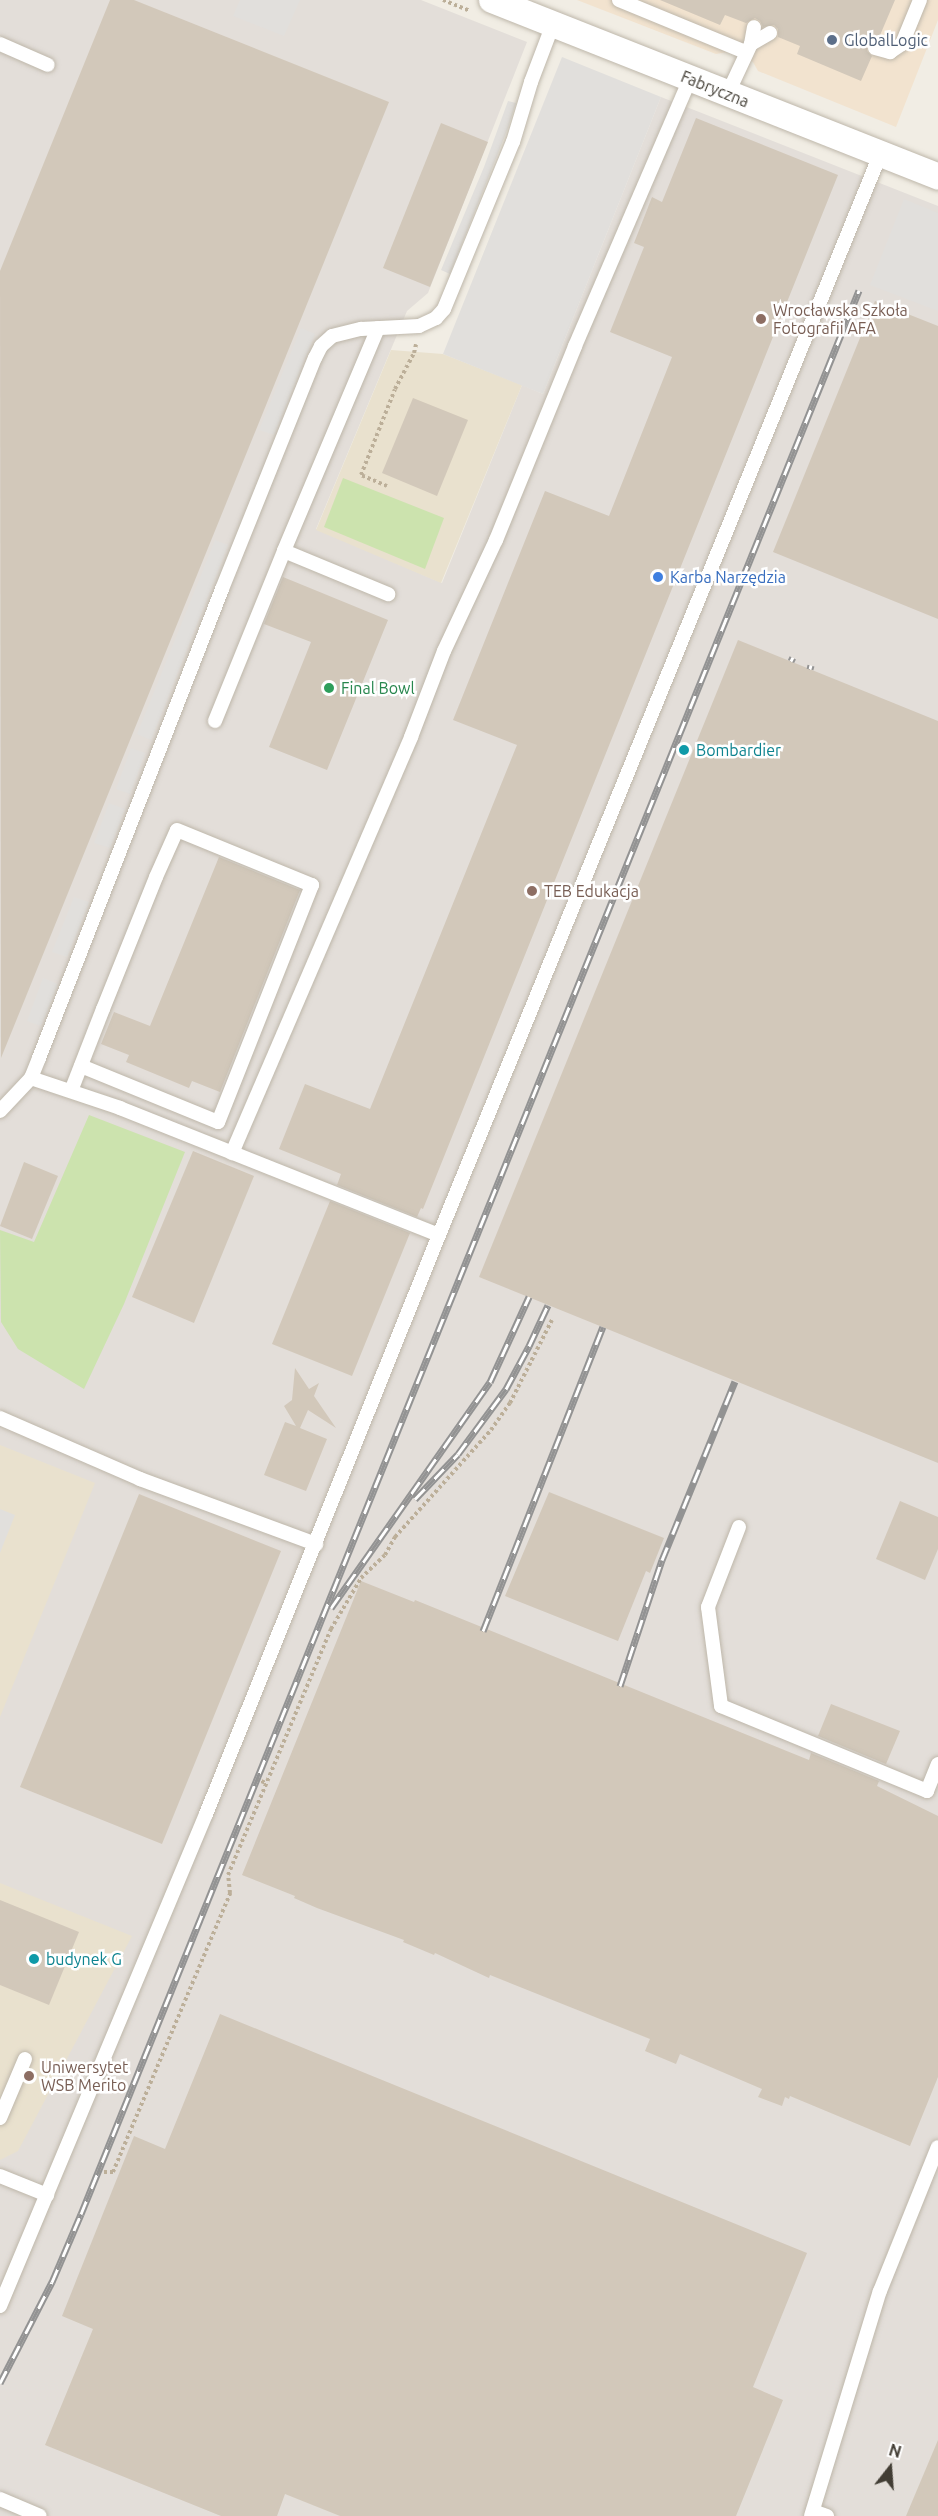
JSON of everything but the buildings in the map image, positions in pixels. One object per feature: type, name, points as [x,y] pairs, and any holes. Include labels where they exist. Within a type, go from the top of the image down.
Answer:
[{"type":"street","name":"Fabryczna","points":[[492,0],[938,177]]},
{"type":"lane","points":[[619,0],[748,48]]},
{"type":"lane","points":[[875,48],[890,52],[902,44],[920,0]]},
{"type":"lane","points":[[0,1111],[31,1078],[321,346],[332,336],[362,329],[419,326],[436,318],[449,298],[513,142],[531,82],[553,24]]},
{"type":"lane","points":[[728,93],[748,48],[754,27]]},
{"type":"lane","points":[[748,48],[770,33]]},
{"type":"lane","points":[[0,44],[48,65]]},
{"type":"lane","points":[[232,1153],[411,737],[444,651],[495,540],[579,336],[690,79]]},
{"type":"lane","points":[[0,2306],[316,1544],[439,1235],[880,155]]},
{"type":"lane","points":[[215,721],[378,328]]},
{"type":"lane","points":[[284,551],[388,594]]},
{"type":"lane","points":[[71,1091],[81,1066],[177,830],[312,885],[218,1122],[81,1066]]},
{"type":"lane","points":[[31,1078],[71,1091],[439,1235]]},
{"type":"lane","points":[[0,1418],[140,1479],[316,1544]]},
{"type":"lane","points":[[739,1527],[708,1607],[721,1706],[927,1791],[938,1764]]},
{"type":"lane","points":[[0,2118],[25,2059]]},
{"type":"lane","points":[[827,2516],[812,2513],[880,2291],[938,2147]]},
{"type":"lane","points":[[0,2176],[47,2195]]},
{"type":"lane","points":[[0,2499],[39,2516]]},
{"type":"path","points":[[387,486],[361,475],[395,389],[414,353],[419,326]]},
{"type":"path","points":[[98,2172],[113,2172],[230,1893],[228,1875],[331,1629],[361,1578],[385,1555],[395,1537],[491,1430],[510,1403],[552,1320]]},
{"type":"path","points":[[256,1779],[266,1783]]},
{"type":"shaded area","points":[[0,0],[421,0],[527,42],[428,293],[407,311],[316,529],[442,583],[522,385],[543,394],[661,97],[938,206],[938,2516],[0,2516]]},
{"type":"shaded area","points":[[240,0],[300,0],[284,36],[233,16]]},
{"type":"shaded area","points":[[577,0],[938,0],[938,20],[896,127],[758,71],[753,62],[728,52],[716,54]]},
{"type":"shaded area","points":[[562,57],[661,97],[543,394],[443,354]]},
{"type":"shaded area","points":[[508,101],[516,103],[508,128],[450,274],[441,270],[484,167]]},
{"type":"shaded area","points":[[904,199],[938,213],[938,311],[870,285]]},
{"type":"shaded area","points":[[301,328],[315,334],[274,435],[259,430]]},
{"type":"shaded area","points":[[391,350],[443,354],[522,385],[441,583],[316,530]]},
{"type":"shaded area","points":[[215,540],[228,545],[151,740],[137,734]]},
{"type":"shaded area","points":[[131,748],[145,753],[130,794],[116,789]]},
{"type":"shaded area","points":[[109,803],[125,809],[110,848],[94,843]]},
{"type":"shaded area","points":[[74,897],[89,902],[67,957],[52,952]]},
{"type":"shaded area","points":[[43,978],[58,984],[41,1026],[27,1021]]},
{"type":"shaded area","points":[[0,1445],[95,1483],[0,1717]]},
{"type":"shaded area","points":[[0,1509],[15,1515],[0,1553]]},
{"type":"shaded area","name":"Uniwersytet WSB Merito","points":[[0,1883],[132,1936],[18,2151],[0,2160]]},
{"type":"green space","points":[[343,478],[444,518],[425,569],[324,527]]},
{"type":"green space","points":[[89,1115],[185,1152],[124,1304],[84,1389],[18,1349],[1,1322],[0,1230],[34,1242]]},
{"type":"railway","points":[[0,2383],[52,2282],[81,2214],[859,290]]},
{"type":"railway","points":[[791,661],[793,657]]},
{"type":"railway","points":[[810,669],[811,665]]},
{"type":"railway","points":[[331,1608],[490,1382],[529,1297]]},
{"type":"railway","points":[[415,1499],[458,1454],[506,1389],[548,1305]]},
{"type":"railway","points":[[483,1631],[603,1327]]},
{"type":"railway","points":[[620,1686],[662,1560],[735,1381]]},
{"type":"place","name":"GlobalLogic","points":[[832,40]]},
{"type":"place","name":"Wrocławska Szkoła Fotografii AFA","points":[[761,319]]},
{"type":"place","name":"Karba Narzędzia","points":[[658,577]]},
{"type":"place","name":"Final Bowl","points":[[329,688]]},
{"type":"place","name":"Bombardier","points":[[684,750]]},
{"type":"place","name":"TEB Edukacja","points":[[532,891]]},
{"type":"place","name":"budynek G","points":[[34,1959]]},
{"type":"place","name":"Uniwersytet WSB Merito","points":[[29,2076]]}]
